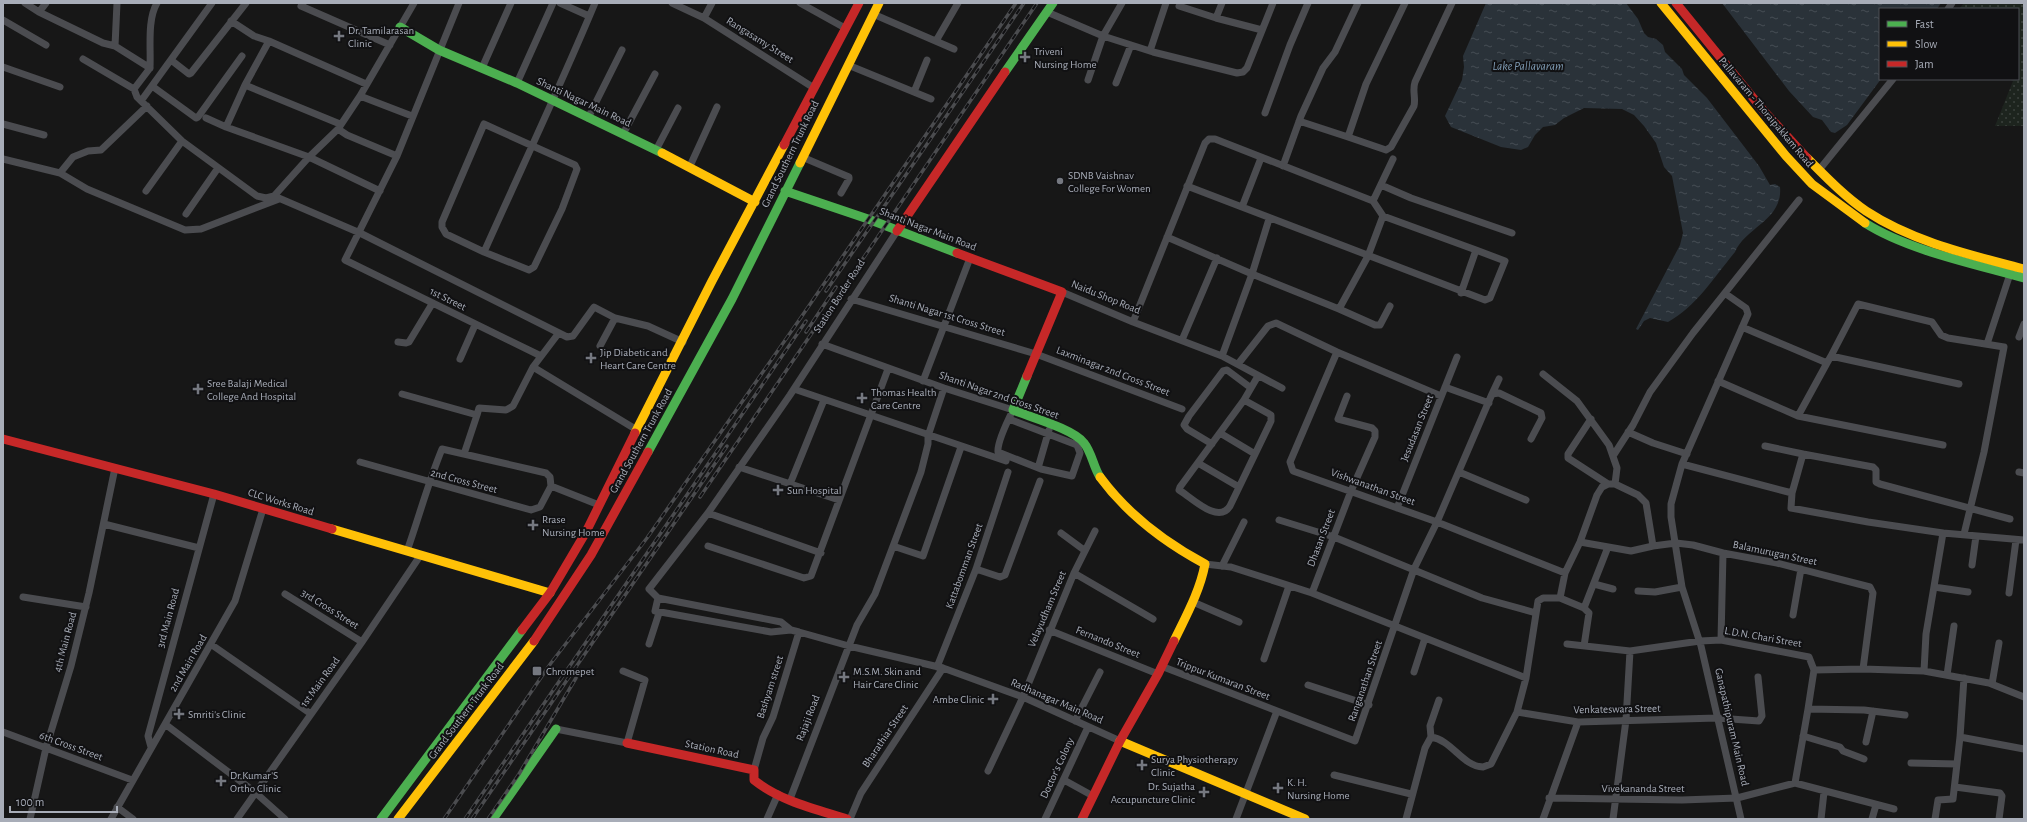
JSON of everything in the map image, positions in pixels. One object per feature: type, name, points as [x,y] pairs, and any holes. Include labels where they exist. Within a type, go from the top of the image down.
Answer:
[{"type":"main road","name":"Grand Southern Trunk Road","points":[[381,819],[550,593],[599,505],[683,342],[712,281],[756,202],[770,170],[859,3]]},
{"type":"main road","name":"Grand Southern Trunk Road","points":[[398,819],[540,633],[591,555],[732,299],[879,3]]},
{"type":"main road","name":"Station Border Road","points":[[897,231],[1053,3]]},
{"type":"main road","name":"Pallavaram - Thoraipakkam Road","points":[[1661,3],[1786,156],[1812,184],[1858,219],[1880,234],[1945,256],[2024,278]]},
{"type":"main road","name":"Pallavaram - Thoraipakkam Road","points":[[1676,3],[1791,144],[1846,196],[1872,215],[1892,226],[1952,248],[2024,269]]},
{"type":"main road","name":"Shanti Nagar Main Road","points":[[400,26],[439,50],[517,83],[690,166],[756,202]]},
{"type":"main road","name":"Shanti Nagar Main Road","points":[[785,192],[897,231],[1062,292]]},
{"type":"main road","name":"Naidu Shop Road","points":[[1011,415],[1062,292]]},
{"type":"main road","name":"Shanti Nagar 2nd Cross Street","points":[[1011,415],[1083,440],[1096,471],[1123,504],[1153,532],[1183,554],[1205,564]]},
{"type":"main road","name":"CLC Works Road","points":[[3,439],[214,494],[420,556],[550,593]]},
{"type":"main road","points":[[1082,819],[1120,741],[1159,670],[1193,602],[1202,580],[1205,564]]},
{"type":"main road","points":[[493,819],[556,729]]},
{"type":"main road","name":"Radhanagar Main Road","points":[[1120,741],[1304,819]]},
{"type":"main road","name":"Station Road","points":[[627,743],[754,770]]},
{"type":"main road","points":[[754,770],[754,780],[758,785],[790,799],[847,819]]},
{"type":"street","points":[[25,3],[103,43],[115,46],[150,68]]},
{"type":"street","points":[[40,12],[46,3]]},
{"type":"street","points":[[115,46],[117,3]]},
{"type":"street","points":[[134,89],[150,68],[153,10],[157,3]]},
{"type":"street","points":[[141,101],[212,3]]},
{"type":"street","points":[[171,60],[188,74],[191,73],[246,3]]},
{"type":"street","points":[[303,3],[301,6],[390,44]]},
{"type":"street","points":[[3,159],[60,172],[87,189],[185,230],[201,229],[277,197],[309,157],[339,126],[360,96],[414,3]]},
{"type":"street","points":[[360,233],[397,156],[459,3]]},
{"type":"street","points":[[482,68],[511,3]]},
{"type":"street","points":[[517,83],[553,3]]},
{"type":"street","points":[[560,3],[590,16]]},
{"type":"street","points":[[484,252],[595,3]]},
{"type":"street","name":"Rangasamy Street","points":[[672,3],[704,18],[814,88]]},
{"type":"street","points":[[704,18],[712,3]]},
{"type":"street","points":[[800,3],[845,28]]},
{"type":"street","points":[[936,41],[958,3]]},
{"type":"street","points":[[1088,80],[1103,36],[1122,3]]},
{"type":"street","points":[[1150,51],[1166,3]]},
{"type":"street","points":[[1216,18],[1222,3]]},
{"type":"street","points":[[1047,12],[1103,36],[1131,45],[1237,73],[1243,72],[1247,68],[1273,3]]},
{"type":"street","points":[[1265,113],[1290,44],[1308,3]]},
{"type":"street","points":[[1283,166],[1299,121],[1323,68],[1335,52],[1358,3]]},
{"type":"street","points":[[1348,137],[1366,84],[1405,3]]},
{"type":"street","points":[[1299,121],[1386,150],[1391,147],[1414,106],[1415,98],[1413,91],[1415,82],[1452,3]]},
{"type":"street","points":[[1179,6],[1216,18],[1262,30]]},
{"type":"street","points":[[873,14],[954,49]]},
{"type":"street","points":[[3,20],[46,44]]},
{"type":"street","points":[[231,21],[254,36],[269,41],[366,84]]},
{"type":"street","points":[[226,127],[245,85],[269,41]]},
{"type":"street","points":[[1116,83],[1131,45]]},
{"type":"street","points":[[588,118],[622,50]]},
{"type":"street","points":[[152,86],[196,118],[242,56]]},
{"type":"street","points":[[82,59],[134,89],[141,101],[182,141],[257,196],[266,198],[277,197],[360,233],[558,334],[567,337],[573,336],[594,307],[616,318],[648,326],[683,342]]},
{"type":"street","points":[[914,92],[927,60]]},
{"type":"street","points":[[848,65],[931,99]]},
{"type":"street","points":[[3,67],[60,87]]},
{"type":"street","points":[[623,134],[655,74]]},
{"type":"street","points":[[1819,170],[1892,80]]},
{"type":"street","points":[[245,85],[339,126],[347,135],[397,156]]},
{"type":"street","points":[[360,96],[412,116]]},
{"type":"street","points":[[60,172],[73,157],[88,151],[101,150],[147,106]]},
{"type":"street","points":[[690,166],[717,107]]},
{"type":"street","points":[[656,150],[678,108]]},
{"type":"street","points":[[206,118],[226,127],[309,157],[380,190]]},
{"type":"street","points":[[3,124],[44,136]]},
{"type":"street","points":[[484,124],[532,145],[575,165],[577,169],[562,209],[534,267],[529,270],[484,252],[446,234],[442,227],[442,222],[484,124]]},
{"type":"street","points":[[1133,322],[1187,186],[1205,143],[1210,139],[1215,139],[1373,201],[1383,216],[1505,261],[1490,298],[1485,300],[1461,293],[1187,186]]},
{"type":"street","points":[[146,191],[182,141]]},
{"type":"street","points":[[802,157],[849,177],[841,192]]},
{"type":"street","points":[[1242,207],[1261,158]]},
{"type":"street","points":[[1373,201],[1393,159]]},
{"type":"street","points":[[186,214],[218,168]]},
{"type":"street","points":[[1381,185],[1412,198],[1512,233]]},
{"type":"street","points":[[1613,456],[1650,392],[1693,333],[1726,294],[1799,200]]},
{"type":"street","points":[[1339,309],[1368,256],[1383,216]]},
{"type":"street","points":[[1225,357],[1269,219]]},
{"type":"street","name":"Station Border Road","points":[[658,598],[649,589],[708,513],[794,389],[851,299],[897,231]]},
{"type":"street","name":"1st Street","points":[[360,233],[345,260],[432,304],[541,356]]},
{"type":"street","points":[[1167,237],[1252,274],[1375,324],[1380,325],[1390,306]]},
{"type":"street","points":[[1461,293],[1476,250]]},
{"type":"street","points":[[923,381],[970,258]]},
{"type":"street","points":[[1182,340],[1217,258]]},
{"type":"street","points":[[1988,344],[2010,274]]},
{"type":"street","name":"Naidu Shop Road","points":[[1062,292],[1133,322],[1225,357],[1282,388]]},
{"type":"street","name":"Ganapathipuram Main Road","points":[[1726,294],[1748,311],[1682,464],[1671,504],[1671,518],[1682,587],[1700,641],[1737,798],[1740,819]]},
{"type":"street","name":"Shanti Nagar 1st Cross Street","points":[[851,299],[945,325],[1036,354]]},
{"type":"street","points":[[398,342],[410,342],[432,304]]},
{"type":"street","points":[[1798,416],[1858,304],[1932,322],[1941,335],[1948,338],[2004,347],[1971,510],[1964,534]]},
{"type":"street","points":[[600,346],[616,318]]},
{"type":"street","points":[[1236,363],[1268,326],[1276,323],[1337,352],[1441,396]]},
{"type":"street","points":[[2019,337],[2024,324]]},
{"type":"street","points":[[460,359],[475,325]]},
{"type":"street","points":[[1742,326],[1827,364]]},
{"type":"street","points":[[464,454],[479,408],[506,410],[513,406],[533,367],[558,334]]},
{"type":"street","name":"Shanti Nagar 2nd Cross Street","points":[[822,344],[944,388],[1011,415]]},
{"type":"street","name":"Vishwanathan Street","points":[[1337,352],[1290,462],[1293,471],[1437,522],[1565,573]]},
{"type":"street","name":"Laxminagar 2nd Cross Street","points":[[1036,354],[1182,409]]},
{"type":"street","points":[[1831,356],[1959,384]]},
{"type":"street","name":"Jesudasan Street","points":[[1397,508],[1457,357]]},
{"type":"street","points":[[533,367],[637,430]]},
{"type":"street","points":[[708,546],[808,578],[811,576],[888,369]]},
{"type":"street","points":[[1212,444],[1187,429],[1184,425],[1186,421],[1223,371],[1227,370],[1253,386]]},
{"type":"street","points":[[1245,380],[1250,371]]},
{"type":"street","points":[[1543,374],[1577,401],[1609,445],[1616,468],[1611,484]]},
{"type":"street","points":[[1244,400],[1270,415],[1270,421],[1228,510],[1216,513],[1179,490],[1244,400],[1258,376]]},
{"type":"street","name":"Ranganathan Street","points":[[1355,741],[1369,704],[1414,569],[1437,522],[1499,379]]},
{"type":"street","points":[[1718,381],[1798,416],[1943,446]]},
{"type":"street","points":[[1445,387],[1489,404]]},
{"type":"street","name":"Rajaji Road","points":[[790,799],[857,625],[875,594],[921,472],[928,444],[928,436],[944,388]]},
{"type":"street","points":[[794,389],[928,436],[1006,461]]},
{"type":"street","points":[[1492,394],[1499,393],[1541,413],[1542,418],[1531,439]]},
{"type":"street","points":[[402,394],[477,415]]},
{"type":"street","name":"Dhasan Street","points":[[1312,593],[1351,491],[1376,437],[1375,431],[1372,428],[1338,418],[1347,396]]},
{"type":"street","points":[[790,484],[824,400]]},
{"type":"street","points":[[1011,415],[998,448],[998,452],[1038,468],[1072,476],[1080,453],[1077,445],[1049,429],[1038,468]]},
{"type":"street","points":[[1591,419],[1568,454],[1568,458],[1611,484],[1638,495],[1646,503],[1653,546]]},
{"type":"street","points":[[1628,432],[1653,443],[1687,454]]},
{"type":"street","points":[[1220,433],[1255,454]]},
{"type":"street","points":[[1766,446],[1873,467],[1876,470],[1876,482],[1880,484],[1971,510],[2010,519]]},
{"type":"street","points":[[893,546],[924,556],[962,447]]},
{"type":"street","points":[[407,551],[418,521],[428,482],[442,449],[546,473],[550,477],[552,486],[599,505]]},
{"type":"street","points":[[1803,454],[1792,493],[1791,508],[1868,522],[1943,533],[2024,540]]},
{"type":"street","name":"2nd Cross Street","points":[[360,462],[531,510],[540,507],[552,486]]},
{"type":"street","points":[[1198,463],[1239,487]]},
{"type":"street","points":[[1682,464],[1792,493]]},
{"type":"street","points":[[739,467],[839,500]]},
{"type":"street","name":"4th Main Road","points":[[30,819],[46,748],[71,666],[86,607],[115,468]]},
{"type":"street","name":"Kattabomman Street","points":[[940,668],[976,569],[1008,472]]},
{"type":"street","points":[[1459,472],[1526,500]]},
{"type":"street","points":[[976,569],[1000,577],[1004,575],[1040,482]]},
{"type":"street","points":[[1560,598],[1565,573],[1580,542],[1597,495],[1602,487],[1611,484]]},
{"type":"street","name":"3rd Main Road","points":[[151,748],[148,736],[198,548],[214,494]]},
{"type":"street","name":"2nd Main Road","points":[[110,819],[212,645],[235,601],[263,509]]},
{"type":"street","points":[[708,513],[820,553]]},
{"type":"street","points":[[1278,520],[1334,537],[1482,598],[1536,614]]},
{"type":"street","points":[[1222,566],[1244,522]]},
{"type":"street","points":[[104,524],[198,548]]},
{"type":"street","name":"Velayudham Street","points":[[988,771],[1022,697],[1084,550],[1095,531]]},
{"type":"street","points":[[1061,533],[1084,550]]},
{"type":"street","points":[[1924,671],[1926,634],[1943,533]]},
{"type":"street","points":[[1972,565],[1976,536]]},
{"type":"street","points":[[2009,593],[2016,540]]},
{"type":"street","name":"Balamurugan Street","points":[[1580,542],[1631,551],[1676,543],[1693,545],[1723,553],[1801,569],[1868,586],[1872,592],[1863,669]]},
{"type":"street","points":[[1584,608],[1608,547]]},
{"type":"street","points":[[1721,640],[1723,553]]},
{"type":"street","name":"1st Main Road","points":[[236,819],[256,793],[362,642],[420,556]]},
{"type":"street","points":[[1205,564],[1231,567],[1312,593],[1526,678]]},
{"type":"street","points":[[1793,615],[1801,569]]},
{"type":"street","points":[[1074,573],[1153,619]]},
{"type":"street","points":[[1594,584],[1613,589]]},
{"type":"street","points":[[1264,659],[1289,586]]},
{"type":"street","points":[[1638,591],[1655,592],[1682,587]]},
{"type":"street","points":[[1934,587],[1968,592]]},
{"type":"street","name":"3rd Cross Street","points":[[285,594],[362,642]]},
{"type":"street","points":[[23,597],[86,607]]},
{"type":"street","points":[[658,598],[781,622],[791,630],[771,632],[655,611],[658,598]]},
{"type":"street","points":[[1431,737],[1443,741],[1472,764],[1479,767],[1487,767],[1497,753],[1517,712],[1526,678],[1540,598],[1560,598],[1584,608],[1588,613],[1588,621],[1584,646]]},
{"type":"street","points":[[1193,602],[1239,622]]},
{"type":"street","points":[[649,644],[660,613]]},
{"type":"street","points":[[1947,675],[1954,626]]},
{"type":"street","name":"Radhanagar Main Road","points":[[791,630],[940,668],[1022,697],[1120,741]]},
{"type":"street","name":"Fernando Street","points":[[1049,630],[1159,670]]},
{"type":"street","name":"Bashyam street","points":[[754,770],[763,738],[774,717],[799,632]]},
{"type":"street","points":[[1414,672],[1425,638]]},
{"type":"street","name":"L.D.N. Chari Street","points":[[1567,644],[1630,652],[1700,641],[1721,640],[1806,656],[1811,659],[1814,670]]},
{"type":"street","points":[[1992,684],[1999,643]]},
{"type":"street","points":[[212,645],[311,714]]},
{"type":"street","points":[[1613,819],[1626,720],[1630,652]]},
{"type":"street","name":"Bharathiar Street","points":[[850,819],[861,793],[940,668]]},
{"type":"street","points":[[1894,809],[1794,783],[1804,736],[1814,670],[1863,669],[1924,671],[1992,684],[2024,695]]},
{"type":"street","name":"Trippur Kumaran Street","points":[[1159,670],[1277,711],[1355,741]]},
{"type":"street","points":[[623,671],[645,680],[627,743]]},
{"type":"street","points":[[1075,721],[1100,672]]},
{"type":"street","name":"Venkateswara Street","points":[[1517,712],[1578,722],[1717,718],[1756,721],[1761,719],[1758,677]]},
{"type":"street","points":[[1935,819],[1938,800],[1941,798],[1953,799],[1960,737],[1964,678]]},
{"type":"street","points":[[1308,685],[1369,704]]},
{"type":"street","points":[[1406,819],[1411,794],[1425,748],[1431,737],[1430,726],[1439,700]]},
{"type":"street","points":[[1808,709],[1872,711],[1905,715]]},
{"type":"street","points":[[1236,819],[1277,711]]},
{"type":"street","points":[[1866,742],[1872,711]]},
{"type":"street","points":[[1543,819],[1549,798],[1578,722]]},
{"type":"street","points":[[165,724],[256,793],[284,819]]},
{"type":"street","name":"Doctor's Colony","points":[[1045,819],[1088,727]]},
{"type":"street","name":"Station Road","points":[[556,729],[627,743]]},
{"type":"street","name":"6th Cross Street","points":[[3,732],[132,780]]},
{"type":"street","points":[[1804,736],[1840,747],[1843,751],[1864,759]]},
{"type":"street","points":[[1960,737],[2024,749]]},
{"type":"street","points":[[1911,763],[1957,764]]},
{"type":"street","points":[[1334,775],[1411,794]]},
{"type":"street","points":[[1064,780],[1093,796]]},
{"type":"street","name":"Vivekananda Street","points":[[1549,798],[1737,798],[1794,783]]},
{"type":"street","points":[[1955,787],[2000,793],[2002,796],[1999,819]]},
{"type":"street","points":[[1821,819],[1824,792]]},
{"type":"street","points":[[767,819],[778,794]]},
{"type":"street","points":[[1872,819],[1876,805]]},
{"type":"street","points":[[117,807],[133,819]]},
{"type":"shaded area","points":[[1964,3],[2024,3],[2024,126],[1995,126],[2013,81],[2010,80],[2019,80],[2019,8],[1960,8]]},
{"type":"water","name":"Lake Pallavaram","points":[[1486,3],[1626,3],[1638,19],[1644,33],[1648,37],[1656,39],[1663,45],[1665,52],[1682,69],[1684,75],[1707,98],[1759,166],[1770,185],[1775,184],[1780,187],[1776,208],[1740,243],[1735,252],[1696,300],[1678,316],[1668,322],[1650,318],[1644,321],[1638,330],[1636,329],[1680,245],[1683,233],[1672,176],[1664,167],[1656,143],[1634,115],[1622,109],[1584,108],[1564,118],[1555,125],[1543,127],[1535,135],[1528,147],[1521,150],[1501,147],[1451,127],[1445,116],[1462,80],[1464,67],[1463,56]]},
{"type":"water","points":[[1722,3],[1941,3],[1938,8],[1879,8],[1879,80],[1880,80],[1847,125],[1835,133],[1831,132],[1822,120],[1813,117],[1789,91]]},
{"type":"railway","points":[[444,819],[551,663],[647,538],[802,316],[1016,3]]},
{"type":"railway","points":[[826,291],[1024,3]]},
{"type":"railway","points":[[830,307],[1037,3]]},
{"type":"railway","points":[[806,332],[836,287]]},
{"type":"railway","points":[[465,819],[806,321]]},
{"type":"railway","points":[[700,497],[816,327]]},
{"type":"railway","points":[[472,819],[727,446]]},
{"type":"railway","points":[[488,819],[519,774],[576,678]]},
{"type":"traffic: fast","points":[[1005,72],[1053,3]]},
{"type":"traffic: fast","points":[[400,27],[439,50],[517,83],[662,153]]},
{"type":"traffic: fast","points":[[648,452],[732,299],[800,163]]},
{"type":"traffic: fast","points":[[785,191],[868,219],[957,253]]},
{"type":"traffic: fast","points":[[1865,223],[1882,233],[1921,249],[2024,278]]},
{"type":"traffic: fast","points":[[1027,376],[1013,410],[1062,428],[1079,438],[1087,447],[1100,477]]},
{"type":"traffic: fast","points":[[381,819],[522,630]]},
{"type":"traffic: fast","points":[[493,819],[556,729]]},
{"type":"traffic: slow","points":[[800,163],[879,3]]},
{"type":"traffic: slow","points":[[1661,3],[1786,156],[1812,184],[1865,223]]},
{"type":"traffic: slow","points":[[635,433],[712,281],[784,145]]},
{"type":"traffic: slow","points":[[662,153],[755,202]]},
{"type":"traffic: slow","points":[[1807,158],[1850,199],[1884,222],[1943,246],[2024,269]]},
{"type":"traffic: slow","points":[[1100,477],[1122,504],[1161,537],[1205,564],[1196,594],[1174,641]]},
{"type":"traffic: slow","points":[[332,529],[550,593]]},
{"type":"traffic: slow","points":[[398,819],[534,641]]},
{"type":"traffic: slow","points":[[1120,741],[1305,819]]},
{"type":"traffic: jam","points":[[784,145],[859,3]]},
{"type":"traffic: jam","points":[[1676,3],[1763,110],[1807,158]]},
{"type":"traffic: jam","points":[[897,231],[1005,72]]},
{"type":"traffic: jam","points":[[957,253],[1062,292],[1027,376]]},
{"type":"traffic: jam","points":[[522,630],[550,593],[586,532],[635,433]]},
{"type":"traffic: jam","points":[[3,439],[214,494],[332,529]]},
{"type":"traffic: jam","points":[[534,641],[591,555],[648,452]]},
{"type":"traffic: jam","points":[[1082,819],[1120,741],[1158,674],[1174,641]]},
{"type":"traffic: jam","points":[[627,743],[754,770],[754,780],[775,794],[798,804],[847,819]]},
{"type":"place","name":"Dr. Tamilarasan Clinic","points":[[339,36]]},
{"type":"place","name":"Triveni Nursing Home","points":[[1025,57]]},
{"type":"place","name":"SDNB Vaishnav College For Women","points":[[1060,181]]},
{"type":"place","name":"Jip Diabetic and Heart Care Centre","points":[[591,358]]},
{"type":"place","name":"Sree Balaji Medical College And Hospital","points":[[198,389]]},
{"type":"place","name":"Thomas Health Care Centre","points":[[862,398]]},
{"type":"place","name":"Sun Hospital","points":[[778,490]]},
{"type":"place","name":"Rrase Nursing Home","points":[[533,525]]},
{"type":"place","name":"Chromepet","points":[[537,671]]},
{"type":"place","name":"M.S.M. Skin and Hair Care Clinic","points":[[844,677]]},
{"type":"place","name":"Ambe Clinic","points":[[993,699]]},
{"type":"place","name":"Smriti's Clinic","points":[[179,714]]},
{"type":"place","name":"Surya Physiotherapy Clinic","points":[[1142,765]]},
{"type":"place","name":"Dr.Kumar'S Ortho Clinic","points":[[221,781]]},
{"type":"place","name":"K. H. Nursing Home","points":[[1278,788]]},
{"type":"place","name":"Dr. Sujatha Accupuncture Clinic","points":[[1204,792]]}]
